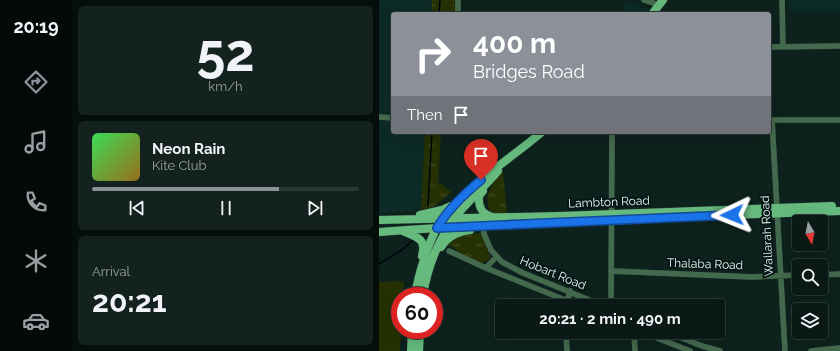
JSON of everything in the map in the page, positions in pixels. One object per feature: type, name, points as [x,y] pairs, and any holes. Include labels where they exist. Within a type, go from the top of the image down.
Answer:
[{"type":"main road","points":[[654,12],[661,3]]},
{"type":"main road","points":[[417,287],[426,253],[442,219],[456,203],[481,180],[539,134]]},
{"type":"main road","points":[[426,287],[435,254],[443,236],[454,219],[487,184],[504,162]]},
{"type":"main road","points":[[487,184],[487,187],[479,196],[480,208],[487,215],[500,218]]},
{"type":"main road","points":[[410,219],[441,210],[456,203]]},
{"type":"main road","name":"Lambton Road","points":[[777,211],[840,206]]},
{"type":"main road","name":"Lambton Road","points":[[379,220],[612,217],[777,211],[840,211]]},
{"type":"main road","name":"Lambton Road","points":[[379,232],[612,217]]},
{"type":"main road","points":[[435,254],[445,242],[457,233],[475,230],[483,226]]},
{"type":"main road","points":[[401,230],[416,236],[422,244],[423,252],[417,272],[419,278]]},
{"type":"main road","points":[[411,351],[412,339]]},
{"type":"main road","points":[[419,351],[420,339]]},
{"type":"street","points":[[459,0],[459,12]]},
{"type":"street","points":[[644,0],[661,3]]},
{"type":"street","points":[[782,0],[783,47]]},
{"type":"street","points":[[771,47],[840,46]]},
{"type":"street","points":[[379,118],[391,118]]},
{"type":"street","points":[[771,120],[840,120]]},
{"type":"street","name":"Wallarah Road","points":[[771,133],[785,351]]},
{"type":"street","points":[[611,299],[612,134]]},
{"type":"street","name":"Hobart Road","points":[[483,226],[484,234],[491,250],[502,262],[516,270],[588,299]]},
{"type":"street","name":"Hobart Road","points":[[449,251],[557,299]]},
{"type":"street","points":[[486,268],[496,257]]},
{"type":"street","name":"Thalaba Road","points":[[611,271],[752,277],[792,276]]},
{"type":"street","points":[[828,275],[840,274]]},
{"type":"street","points":[[567,299],[570,291]]},
{"type":"street","points":[[566,339],[567,351]]},
{"type":"street","points":[[634,339],[635,351]]},
{"type":"street","points":[[660,339],[689,351],[692,342]]},
{"type":"street","points":[[684,339],[720,351]]},
{"type":"street","points":[[811,351],[840,348]]},
{"type":"shaded area","points":[[379,0],[432,0],[431,12],[391,12],[391,134],[425,134],[421,210],[380,214],[381,241],[379,241]]},
{"type":"shaded area","points":[[789,0],[840,0],[840,11],[789,11]]},
{"type":"shaded area","points":[[625,1],[647,9],[645,12],[626,12],[621,10]]},
{"type":"green space","points":[[432,0],[457,0],[456,12],[431,12]]},
{"type":"green space","points":[[425,134],[441,134],[438,182],[452,192],[433,207],[421,210]]},
{"type":"green space","points":[[503,171],[507,215],[500,216],[489,210],[487,197],[496,176]]},
{"type":"green space","points":[[481,233],[490,257],[483,263],[458,253],[454,247],[447,245],[459,235]]},
{"type":"green space","points":[[404,281],[404,287],[391,287],[391,339],[401,339],[400,351],[379,351],[379,282]]},
{"type":"waterway","points":[[439,12],[440,0]]},
{"type":"waterway","points":[[428,206],[432,134]]},
{"type":"waterway","points":[[379,264],[402,250],[412,241]]},
{"type":"route","points":[[481,180],[468,190],[456,203],[442,219],[437,228],[732,215]]}]
